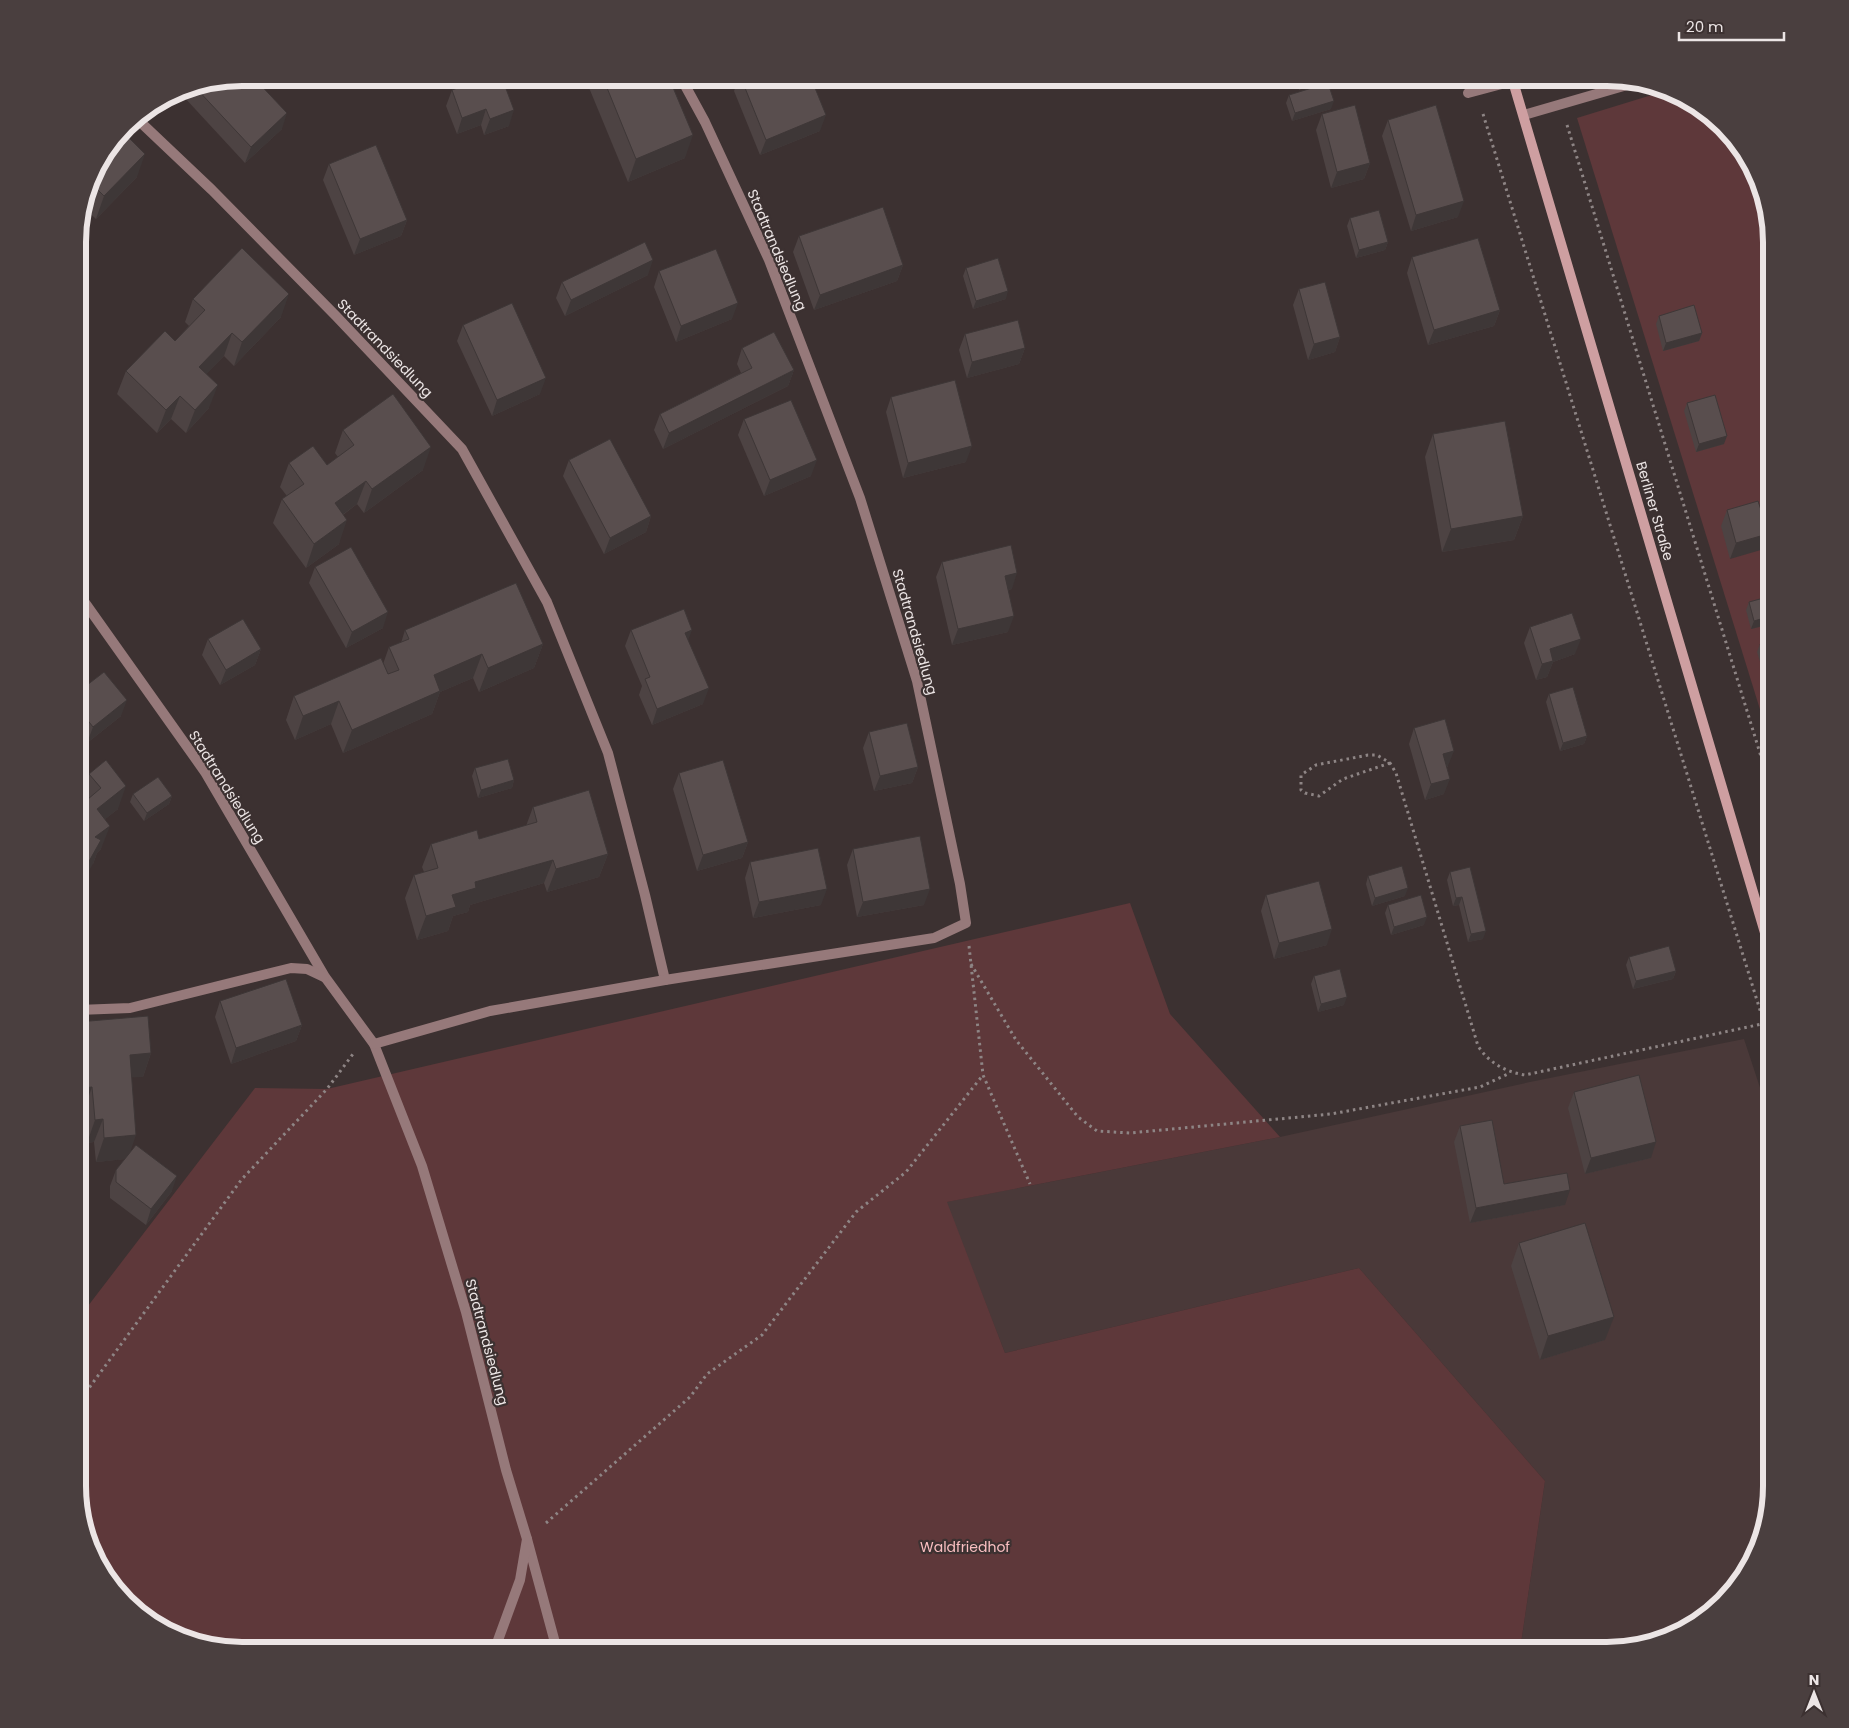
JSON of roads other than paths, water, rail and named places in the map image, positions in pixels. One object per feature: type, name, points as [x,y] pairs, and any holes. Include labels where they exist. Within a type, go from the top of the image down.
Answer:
[{"type":"main road","name":"Berliner Straße","points":[[1515,86],[1763,924]]},
{"type":"street","points":[[1472,92],[1491,86]]},
{"type":"street","name":"Stadtrandsiedlung","points":[[141,123],[212,190],[336,316],[462,449],[547,602],[608,753],[665,980],[934,938],[966,923],[960,884],[916,681],[860,498],[769,260],[706,122],[686,87]]},
{"type":"street","points":[[1524,115],[1620,87]]},
{"type":"street","name":"Stadtrandsiedlung","points":[[87,606],[204,772],[325,977],[374,1044],[422,1166],[466,1312],[506,1470],[527,1540],[520,1580],[497,1642]]},
{"type":"street","points":[[87,1010],[130,1008],[291,968],[307,969],[325,977]]},
{"type":"street","points":[[374,1044],[490,1011],[665,980]]},
{"type":"street","points":[[527,1540],[555,1642]]},
{"type":"park label","name":"Waldfriedhof","points":[[965,1547]]}]
